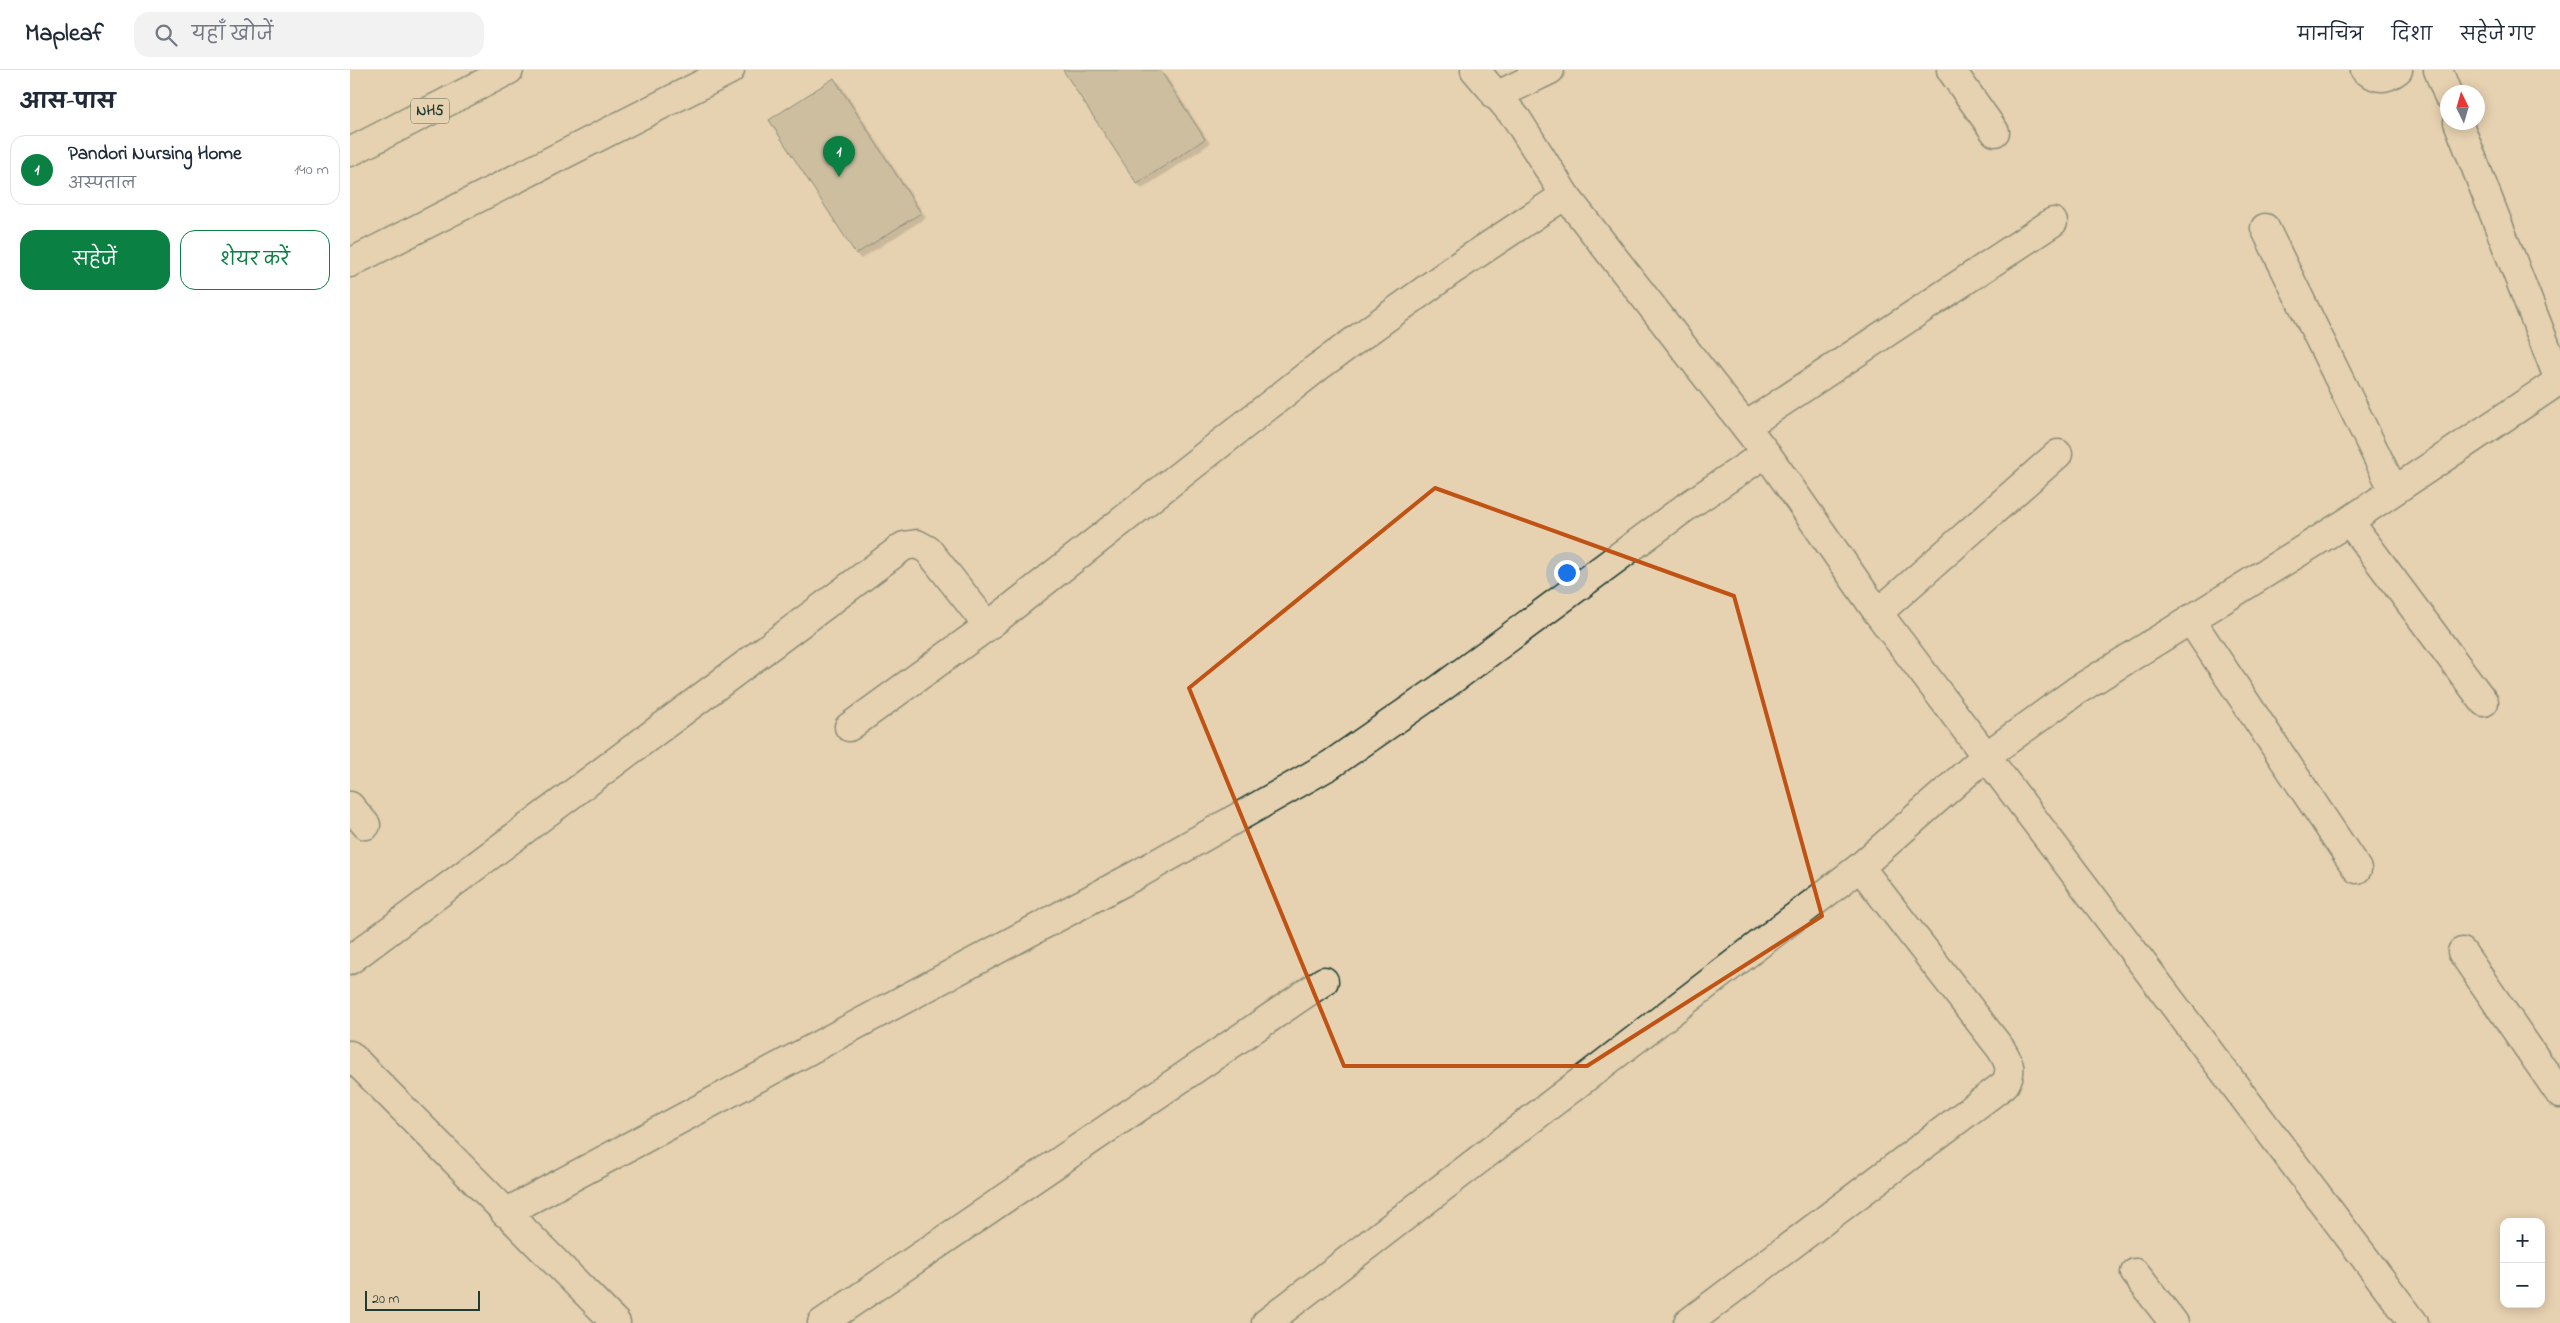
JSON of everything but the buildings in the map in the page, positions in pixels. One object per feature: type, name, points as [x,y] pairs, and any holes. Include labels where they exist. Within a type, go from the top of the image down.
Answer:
[{"type":"main road","name":"NH5","points":[[350,152],[509,70]]},
{"type":"main road","points":[[350,263],[730,70]]},
{"type":"main road","points":[[1474,70],[1517,119],[1565,195],[1746,426],[1878,613],[2414,1323]]},
{"type":"main road","points":[[1496,96],[1550,70]]},
{"type":"main road","points":[[1951,70],[1995,132]]},
{"type":"main road","points":[[2365,70],[2377,78],[2385,78],[2398,70]]},
{"type":"main road","points":[[2438,70],[2444,85]]},
{"type":"main road","points":[[1266,1323],[1860,867],[1986,756],[2076,691],[2190,618],[2349,521],[2559,380],[2461,130]]},
{"type":"main road","points":[[849,727],[988,626],[1318,367],[1454,268],[1565,195]]},
{"type":"main road","points":[[1746,426],[2053,222]]},
{"type":"main road","points":[[2265,228],[2394,491]]},
{"type":"main road","points":[[506,1213],[1140,874],[1330,765],[1441,688],[1686,507],[1766,453]]},
{"type":"main road","points":[[1878,613],[2058,454]]},
{"type":"main road","points":[[2349,521],[2484,702]]},
{"type":"main road","points":[[350,960],[904,546],[917,544],[928,550],[988,626]]},
{"type":"main road","points":[[2190,618],[2357,869]]},
{"type":"main road","points":[[1688,1323],[2005,1084],[2010,1074],[2009,1062],[2001,1050],[1860,867]]},
{"type":"main road","points":[[2462,952],[2560,1094]]},
{"type":"main road","points":[[822,1323],[1324,982]]},
{"type":"main road","points":[[350,1055],[616,1323]]},
{"type":"main road","points":[[2135,1273],[2174,1323]]},
{"type":"highlighted area","points":[[1435,488],[1734,596],[1822,916],[1587,1066],[1344,1066],[1189,688]]},
{"type":"place","name":"Pandori Nursing Home","points":[[839,177]]}]
